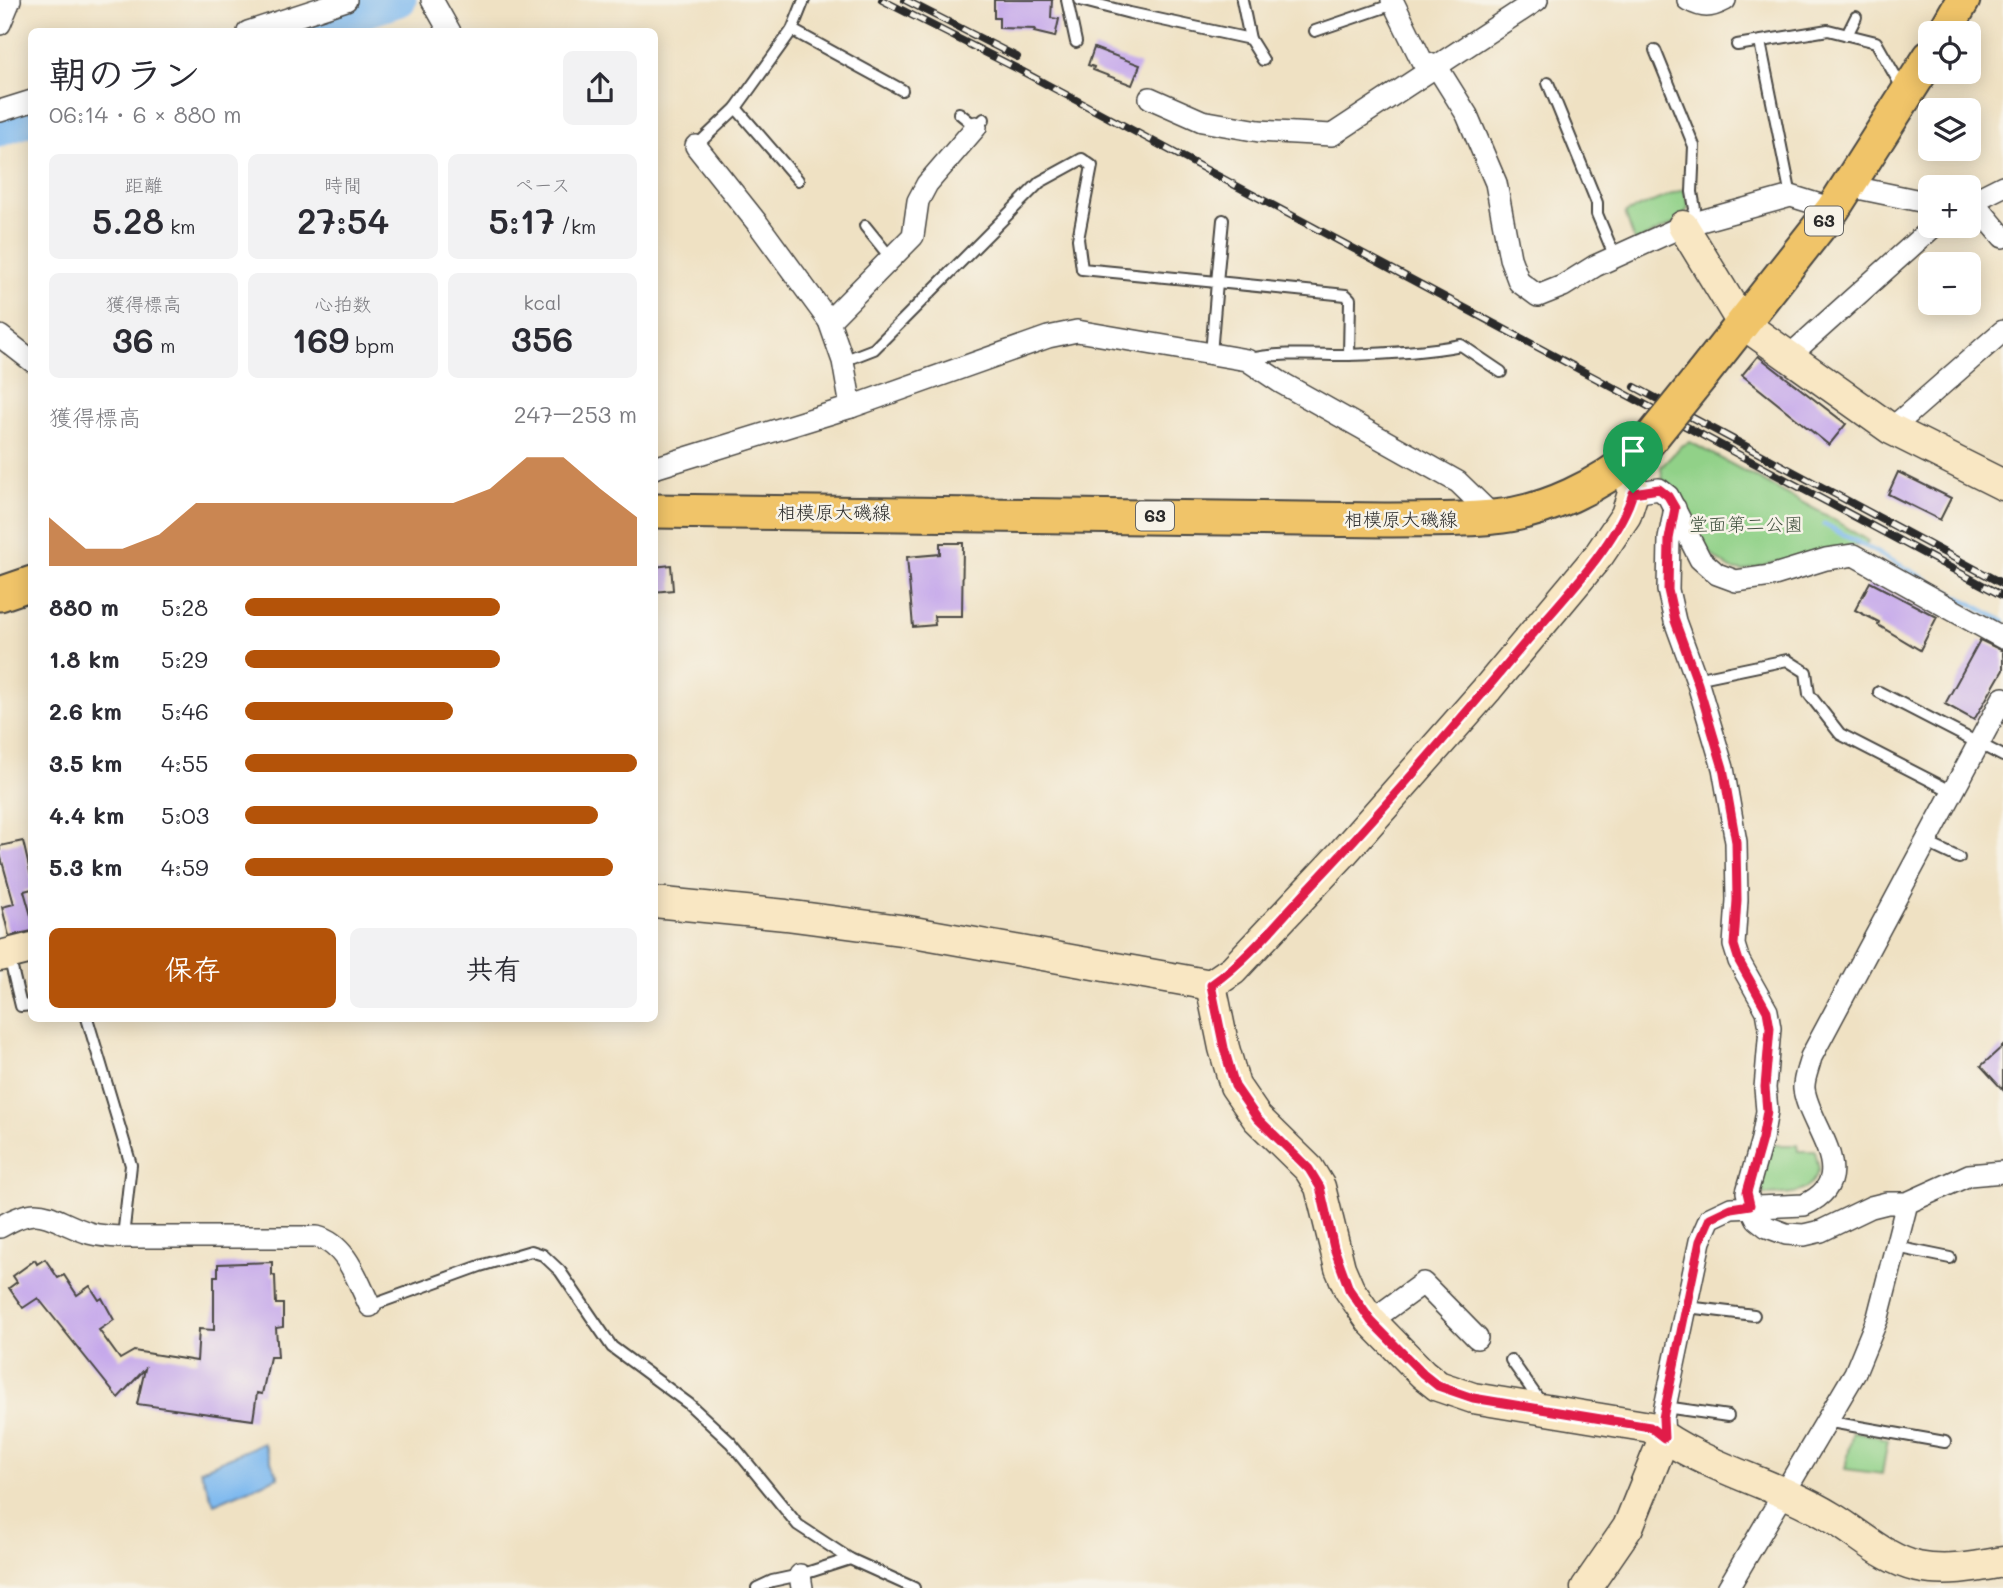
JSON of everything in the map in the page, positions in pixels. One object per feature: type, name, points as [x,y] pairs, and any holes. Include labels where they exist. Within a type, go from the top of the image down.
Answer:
[{"type":"main road","points":[[1951,21],[1963,0]]},
{"type":"main road","name":"相模原大磯線","points":[[658,511],[1384,520],[1494,517],[1521,513],[1632,470],[1702,375],[1841,197],[1918,77]]},
{"type":"main road","points":[[0,594],[28,584]]},
{"type":"street","points":[[0,24],[10,0]]},
{"type":"street","points":[[260,28],[346,0]]},
{"type":"street","points":[[432,0],[448,28]]},
{"type":"street","points":[[1150,98],[1202,121],[1259,131],[1332,135],[1537,0]]},
{"type":"street","points":[[1688,0],[1699,6],[1712,7],[1725,0]]},
{"type":"street","points":[[1393,2],[1422,61],[1437,67],[1467,115],[1496,183],[1510,258],[1519,282],[1538,296],[1563,286],[1595,266],[1687,225],[1791,196],[1918,202]]},
{"type":"street","points":[[0,111],[28,102]]},
{"type":"street","points":[[829,321],[913,236],[913,195],[928,184],[980,123]]},
{"type":"street","points":[[696,146],[758,224],[829,321],[844,361],[851,407]]},
{"type":"street","points":[[1981,198],[2003,186]]},
{"type":"street","points":[[1981,211],[2003,237]]},
{"type":"street","points":[[1687,225],[1742,323],[1891,429],[2003,485]]},
{"type":"street","points":[[1788,357],[1921,238]]},
{"type":"street","points":[[658,467],[851,407],[1048,337],[1077,331],[1247,360],[1280,382],[1458,482],[1494,517]]},
{"type":"street","points":[[1891,429],[2003,331]]},
{"type":"street","points":[[0,336],[28,358]]},
{"type":"street","points":[[658,902],[908,931],[1211,985],[1233,970],[1323,874],[1488,688],[1599,555],[1626,515],[1632,470],[1668,496],[1700,559],[1717,574],[1736,581],[1771,576],[1826,559],[1854,555],[2003,638]]},
{"type":"street","points":[[1675,508],[1669,539],[1668,590],[1675,621],[1723,768],[1736,842],[1737,900],[1734,945],[1739,961],[1767,1011],[1770,1028],[1765,1087],[1767,1111],[1747,1192],[1750,1205],[1757,1219],[1767,1227],[1786,1234],[1804,1235],[1821,1231],[1871,1207],[1887,1203],[1908,1203],[1969,1175],[2003,1172]]},
{"type":"street","points":[[1586,1588],[1628,1527],[1664,1438],[1665,1406],[1700,1241],[1710,1218],[1731,1208],[1750,1205],[1769,1208],[1804,1205],[1814,1200],[1828,1184],[1832,1175],[1828,1149],[1804,1091],[1811,1057],[2003,698]]},
{"type":"street","points":[[1211,985],[1235,1086],[1257,1118],[1309,1169],[1320,1187],[1340,1268],[1359,1307],[1423,1374],[1438,1386],[1473,1398],[1650,1427],[1664,1438],[1830,1516],[1884,1554],[1919,1567],[1962,1569],[2003,1562]]},
{"type":"street","points":[[1728,1588],[1855,1373],[1878,1317],[1908,1203]]},
{"type":"street","points":[[0,1227],[19,1216],[40,1213],[89,1233],[123,1237],[324,1239],[331,1241],[345,1256],[370,1306]]},
{"type":"street","points":[[1371,1321],[1423,1283],[1471,1327]]},
{"type":"lane","points":[[696,146],[736,108],[792,30],[804,0]]},
{"type":"lane","points":[[1067,0],[1076,42]]},
{"type":"lane","points":[[1080,0],[1250,39]]},
{"type":"lane","points":[[1242,0],[1250,39],[1263,60]]},
{"type":"lane","points":[[1315,31],[1393,2]]},
{"type":"lane","points":[[1847,35],[1856,17]]},
{"type":"lane","points":[[792,30],[902,90]]},
{"type":"lane","points":[[1737,45],[1828,30],[1876,42],[1907,96]]},
{"type":"lane","points":[[1760,42],[1791,196]]},
{"type":"lane","points":[[1655,50],[1694,146],[1692,192],[1695,209],[1687,225]]},
{"type":"lane","points":[[1548,83],[1597,203],[1597,214],[1615,257]]},
{"type":"lane","points":[[736,108],[798,180]]},
{"type":"lane","points":[[959,113],[980,123]]},
{"type":"lane","points":[[844,361],[874,349],[1040,182],[1082,159],[1092,166],[1078,239],[1082,269],[1346,295],[1350,299],[1349,355]]},
{"type":"lane","points":[[1210,354],[1223,220]]},
{"type":"lane","points":[[865,226],[890,257]]},
{"type":"lane","points":[[1247,360],[1268,355],[1349,355],[1434,350],[1461,345],[1501,372]]},
{"type":"lane","points":[[1696,679],[1787,660],[1805,672],[1809,694],[1840,734],[1953,792]]},
{"type":"lane","points":[[1879,692],[2003,756]]},
{"type":"lane","points":[[1925,842],[1959,858]]},
{"type":"lane","points":[[13,952],[21,1006],[28,1005]]},
{"type":"lane","points":[[88,1022],[131,1165],[123,1237]]},
{"type":"lane","points":[[1896,1247],[1950,1258]]},
{"type":"lane","points":[[370,1306],[480,1266],[531,1251],[543,1255],[560,1271],[612,1347],[689,1404],[731,1443],[798,1525],[850,1559],[915,1588]]},
{"type":"lane","points":[[1687,1307],[1754,1315]]},
{"type":"lane","points":[[1511,1360],[1546,1410]]},
{"type":"lane","points":[[1665,1406],[1728,1416]]},
{"type":"lane","points":[[1825,1421],[1945,1442]]},
{"type":"lane","points":[[757,1588],[772,1581],[801,1581],[850,1559]]},
{"type":"green space","points":[[1684,189],[1689,206],[1682,220],[1635,242],[1625,213]]},
{"type":"green space","name":"堂面第二公園","points":[[1690,442],[1826,515],[1868,541],[1866,544],[1810,553],[1743,571],[1731,569],[1707,549],[1677,490],[1662,479],[1661,467],[1681,446]]},
{"type":"green space","points":[[1766,1145],[1797,1145],[1798,1151],[1815,1151],[1819,1169],[1815,1178],[1805,1189],[1798,1192],[1765,1195],[1757,1182]]},
{"type":"green space","points":[[1853,1431],[1888,1439],[1882,1474],[1845,1469]]},
{"type":"water","points":[[263,1443],[278,1477],[214,1504],[200,1470]]},
{"type":"building","points":[[994,0],[1052,0],[1051,18],[1059,19],[1055,37],[1034,32],[1035,29],[999,28],[999,18],[994,18]]},
{"type":"building","points":[[1094,48],[1140,65],[1132,85],[1093,70],[1094,67],[1088,65]]},
{"type":"building","points":[[1758,356],[1846,424],[1829,445],[1742,375]]},
{"type":"building","points":[[1898,472],[1951,498],[1940,520],[1888,494]]},
{"type":"building","points":[[940,543],[963,543],[962,616],[934,616],[935,625],[913,627],[907,557],[940,554]]},
{"type":"building","points":[[671,565],[673,590],[658,592],[658,567]]},
{"type":"building","points":[[1870,582],[1937,617],[1920,650],[1878,625],[1879,622],[1855,610]]},
{"type":"building","points":[[1980,640],[2003,651],[2003,670],[1974,720],[1945,704]]},
{"type":"building","points":[[23,841],[28,863],[28,890],[24,891],[28,905],[28,932],[9,936],[2,907],[14,904],[0,846]]},
{"type":"building","points":[[2003,1046],[2003,1090],[1981,1066]]},
{"type":"building","points":[[45,1259],[58,1278],[64,1275],[77,1295],[90,1286],[99,1300],[102,1298],[114,1320],[99,1330],[120,1359],[134,1351],[197,1361],[199,1329],[214,1330],[214,1276],[218,1276],[218,1264],[272,1262],[276,1304],[283,1304],[283,1327],[276,1328],[278,1357],[270,1357],[262,1394],[257,1393],[253,1420],[137,1404],[145,1369],[118,1398],[38,1298],[23,1308],[9,1288],[17,1282],[13,1276],[35,1260],[37,1264]]},
{"type":"waterway","points":[[313,28],[400,0]]},
{"type":"waterway","points":[[0,130],[28,120]]},
{"type":"waterway","points":[[1824,524],[2003,621]]},
{"type":"railway","points":[[882,0],[1016,68],[2003,596]]},
{"type":"railway","points":[[905,0],[1017,57]]},
{"type":"railway","points":[[1635,387],[2003,584]]},
{"type":"route","points":[[1659,489],[1668,496],[1675,508],[1669,539],[1668,590],[1675,621],[1698,684],[1723,768],[1736,842],[1737,900],[1734,945],[1739,961],[1767,1011],[1770,1028],[1765,1087],[1767,1111],[1747,1192],[1750,1205],[1718,1212],[1710,1218],[1700,1241],[1663,1418],[1664,1438],[1650,1427],[1473,1398],[1438,1386],[1423,1374],[1359,1307],[1340,1268],[1320,1187],[1292,1149],[1257,1118],[1235,1086],[1211,985],[1233,970],[1340,855],[1488,688],[1599,555],[1626,515],[1633,493],[1659,489]]}]
